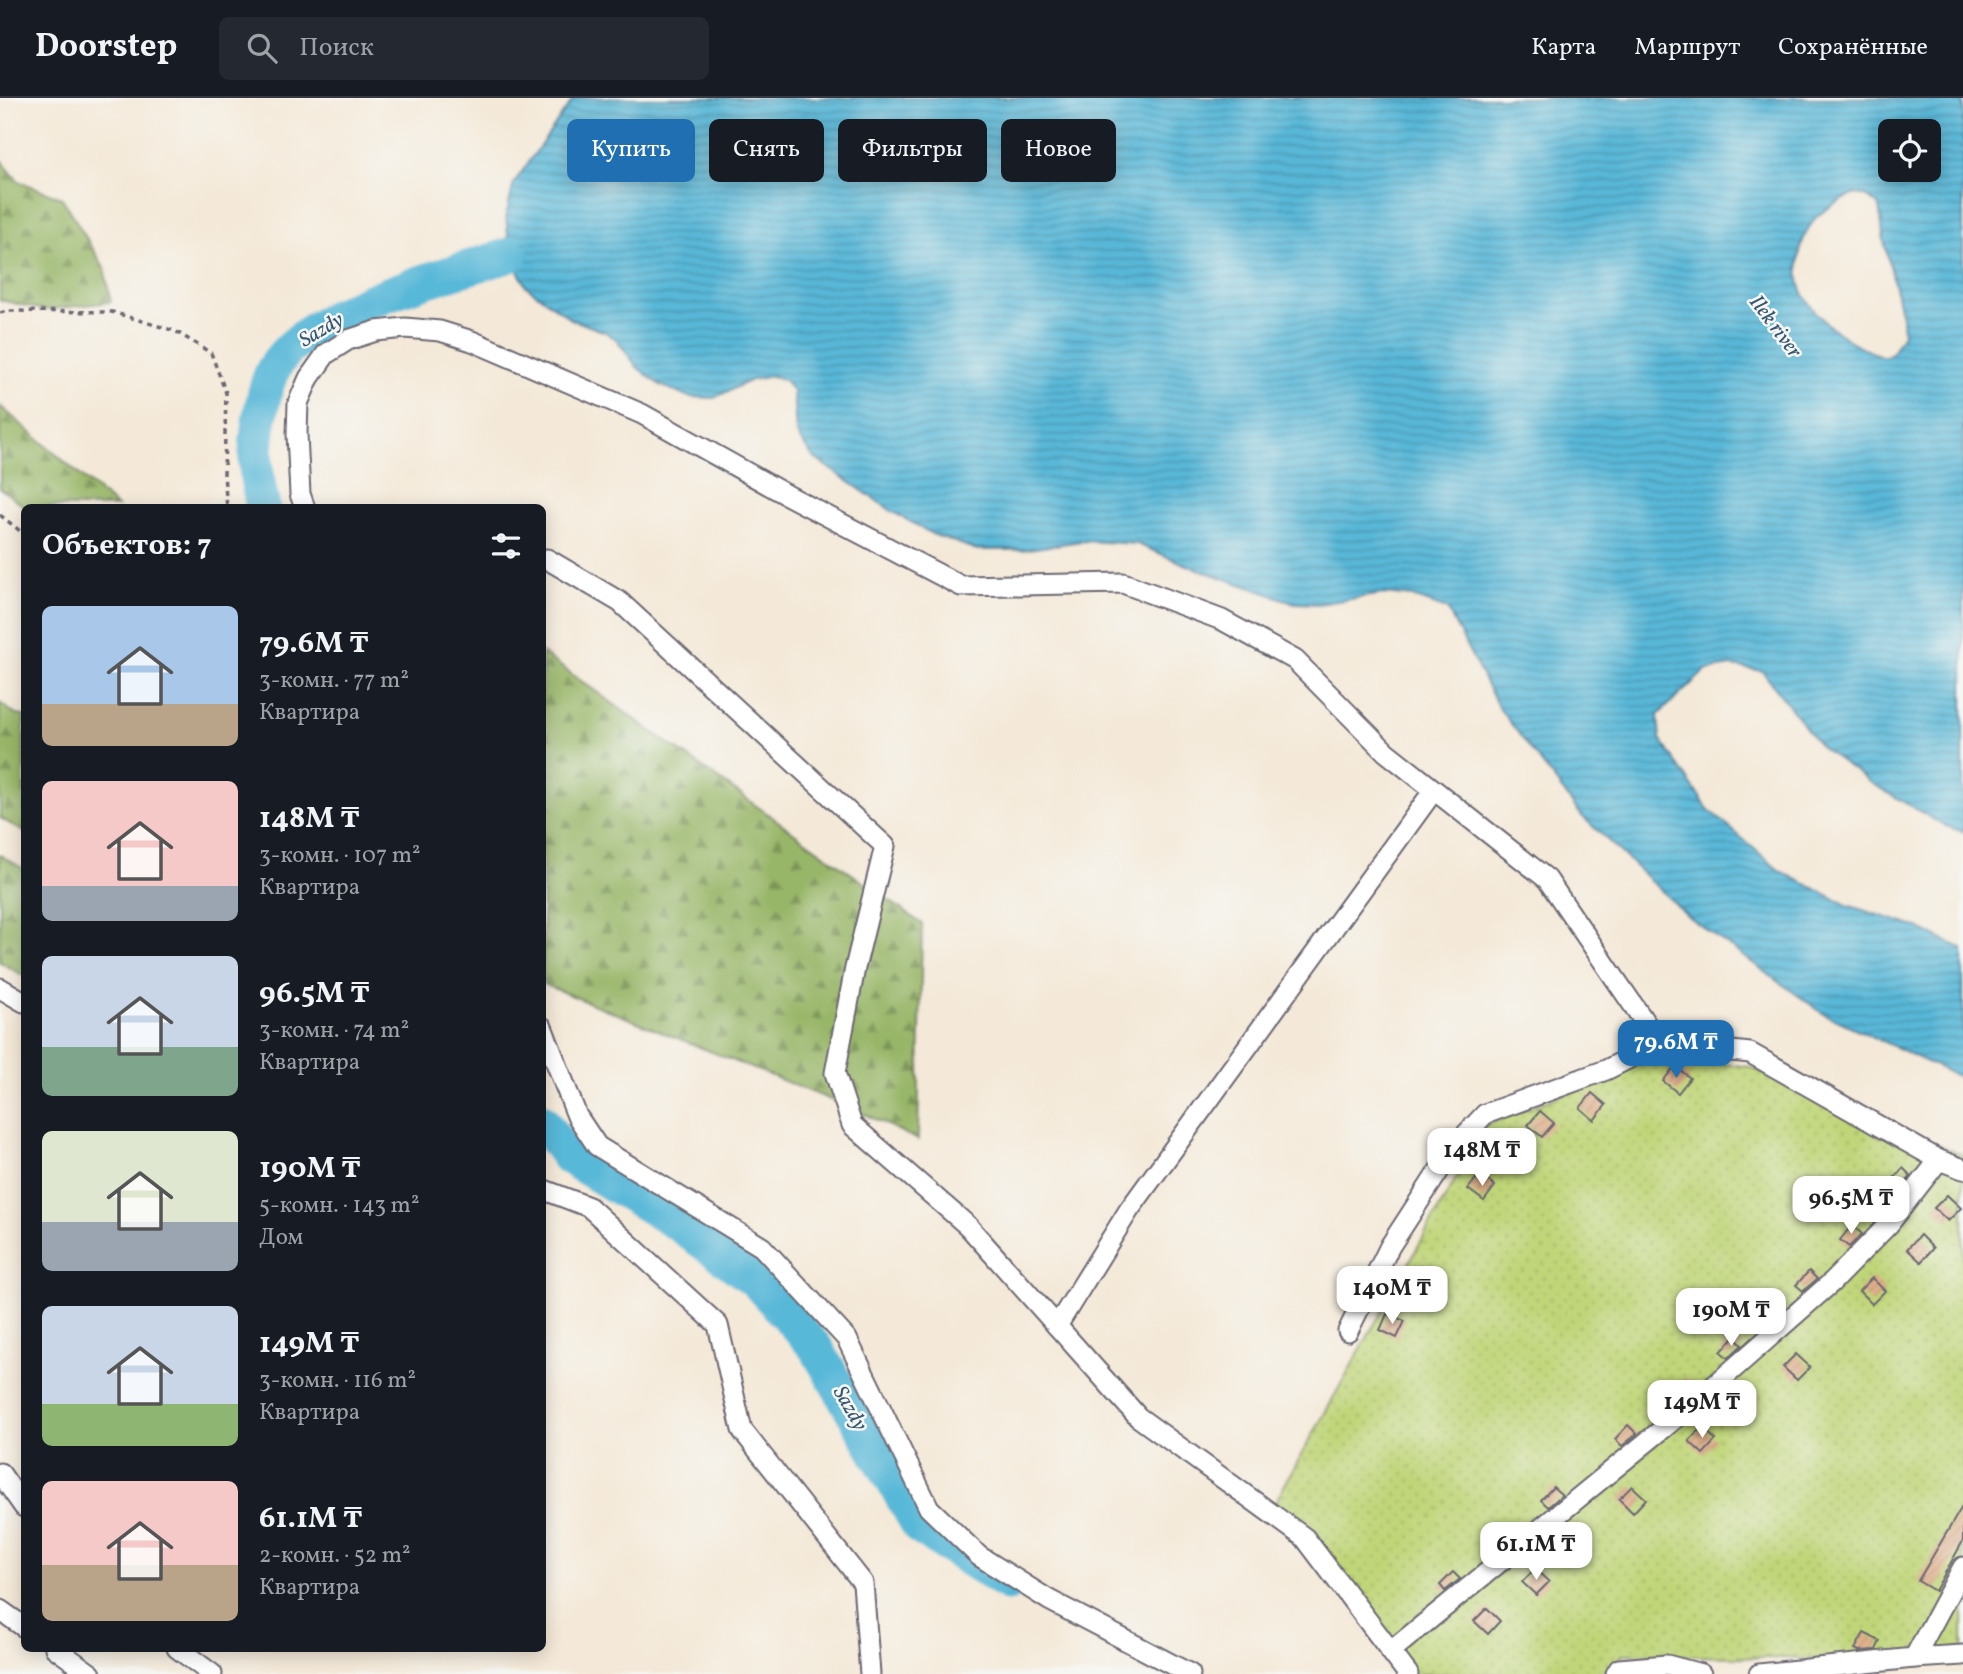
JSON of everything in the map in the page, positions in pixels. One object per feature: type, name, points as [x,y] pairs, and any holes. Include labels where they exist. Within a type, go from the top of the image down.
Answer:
[{"type":"lane","points":[[304,504],[300,494],[298,403],[309,378],[326,354],[348,340],[376,331],[405,328],[440,331],[472,341],[642,414],[785,494],[961,586],[1123,583],[1222,620],[1295,660],[1386,752],[1547,879],[1659,1043]]},
{"type":"lane","points":[[547,559],[620,603],[885,846],[855,968],[835,1073],[852,1125],[968,1226],[1138,1417],[1305,1538],[1408,1674]]},
{"type":"lane","points":[[1056,1326],[1129,1210],[1434,790]]},
{"type":"lane","points":[[0,988],[21,1000]]},
{"type":"lane","points":[[546,1037],[577,1116],[597,1146],[762,1247],[847,1339],[929,1508],[979,1556],[1049,1600],[1190,1674]]},
{"type":"lane","points":[[1348,1331],[1390,1246],[1455,1146],[1485,1114],[1606,1070],[1659,1043],[1750,1053],[1939,1160],[1963,1169]]},
{"type":"lane","points":[[1391,1651],[1698,1400],[1821,1291],[1889,1224],[1939,1160]]},
{"type":"lane","points":[[546,1191],[589,1207],[718,1325],[742,1430],[863,1583],[870,1674]]},
{"type":"lane","points":[[0,1473],[21,1503]]},
{"type":"lane","points":[[1914,1658],[1963,1567]]},
{"type":"lane","points":[[0,1610],[21,1625]]},
{"type":"lane","points":[[61,1652],[91,1674]]},
{"type":"lane","points":[[182,1652],[212,1674]]},
{"type":"lane","points":[[1759,1674],[1914,1658],[1963,1656]]},
{"type":"lane","points":[[1616,1674],[1619,1669],[1667,1665],[1701,1674]]},
{"type":"path","points":[[0,313],[112,312],[175,331],[211,353],[226,393],[224,475],[227,504]]},
{"type":"path","points":[[0,515],[21,532]]},
{"type":"green space","points":[[0,159],[18,181],[62,198],[104,267],[111,302],[44,310],[0,300]]},
{"type":"green space","points":[[0,406],[114,504],[21,504],[0,488]]},
{"type":"green space","points":[[546,656],[922,924],[918,1140],[856,1110],[546,985]]},
{"type":"green space","points":[[0,703],[21,716],[21,830],[0,818]]},
{"type":"green space","points":[[0,855],[21,867],[21,974],[0,962]]},
{"type":"green space","points":[[1660,1056],[1750,1067],[1963,1155],[1963,1663],[1622,1654],[1614,1674],[1410,1674],[1273,1506],[1486,1125]]},
{"type":"water","name":"Ilek river","points":[[574,98],[1963,98],[1963,832],[1943,825],[1871,783],[1820,746],[1762,671],[1732,666],[1706,670],[1658,715],[1660,739],[1708,809],[1780,871],[1847,905],[1916,927],[1963,949],[1963,1079],[1824,1014],[1690,918],[1582,816],[1499,708],[1447,609],[1413,597],[1383,594],[1318,604],[1295,603],[1197,569],[1137,544],[1082,541],[1022,550],[977,550],[932,534],[893,512],[813,457],[796,433],[793,391],[785,380],[772,376],[751,380],[714,398],[689,397],[660,385],[638,368],[616,339],[571,319],[526,286],[510,255],[506,216],[514,183]],"holes":[[[1856,194],[1868,197],[1879,206],[1884,241],[1902,316],[1903,334],[1892,353],[1884,357],[1849,340],[1828,324],[1804,295],[1799,277],[1802,245],[1815,219],[1839,201]]]},
{"type":"building","points":[[1675,1066],[1690,1078],[1678,1093],[1663,1081]]},
{"type":"building","points":[[1592,1093],[1606,1105],[1594,1120],[1580,1108]]},
{"type":"building","points":[[1540,1111],[1554,1123],[1542,1137],[1528,1125]]},
{"type":"building","points":[[1903,1168],[1911,1176],[1899,1191],[1890,1183]]},
{"type":"building","points":[[1480,1174],[1495,1186],[1484,1201],[1468,1189]]},
{"type":"building","points":[[1947,1195],[1961,1208],[1948,1221],[1934,1208]]},
{"type":"building","points":[[1852,1225],[1862,1234],[1849,1247],[1840,1240]]},
{"type":"building","points":[[1920,1235],[1933,1248],[1921,1262],[1907,1249]]},
{"type":"building","points":[[1420,1266],[1437,1273],[1430,1290],[1412,1282]]},
{"type":"building","points":[[1809,1271],[1817,1279],[1803,1291],[1796,1285]]},
{"type":"building","points":[[1872,1278],[1885,1291],[1872,1304],[1859,1291]]},
{"type":"building","points":[[1387,1314],[1405,1321],[1397,1338],[1380,1330]]},
{"type":"building","points":[[1734,1337],[1742,1345],[1728,1358],[1721,1352]]},
{"type":"building","points":[[1796,1354],[1810,1367],[1797,1380],[1783,1367]]},
{"type":"building","points":[[1685,1378],[1695,1386],[1680,1399],[1673,1392]]},
{"type":"building","points":[[1628,1425],[1637,1434],[1622,1446],[1615,1439]]},
{"type":"building","points":[[1702,1427],[1716,1440],[1703,1454],[1689,1441]]},
{"type":"building","points":[[1632,1486],[1646,1499],[1633,1513],[1619,1499]]},
{"type":"building","points":[[1553,1487],[1562,1495],[1548,1507],[1541,1500]]},
{"type":"building","points":[[1963,1505],[1963,1541],[1935,1591],[1918,1581]]},
{"type":"building","points":[[1535,1569],[1549,1582],[1536,1595],[1522,1582]]},
{"type":"building","points":[[1453,1572],[1460,1579],[1445,1591],[1440,1585]]},
{"type":"building","points":[[1487,1608],[1500,1621],[1488,1634],[1474,1621]]},
{"type":"building","points":[[1864,1633],[1880,1641],[1876,1650],[1855,1649]]},
{"type":"waterway","name":"Sazdy","points":[[262,504],[256,465],[260,417],[269,379],[290,348],[315,329],[380,297],[510,255]]},
{"type":"waterway","name":"Sazdy","points":[[546,1127],[568,1157],[678,1224],[756,1281],[816,1348],[920,1528],[1008,1584]]}]
